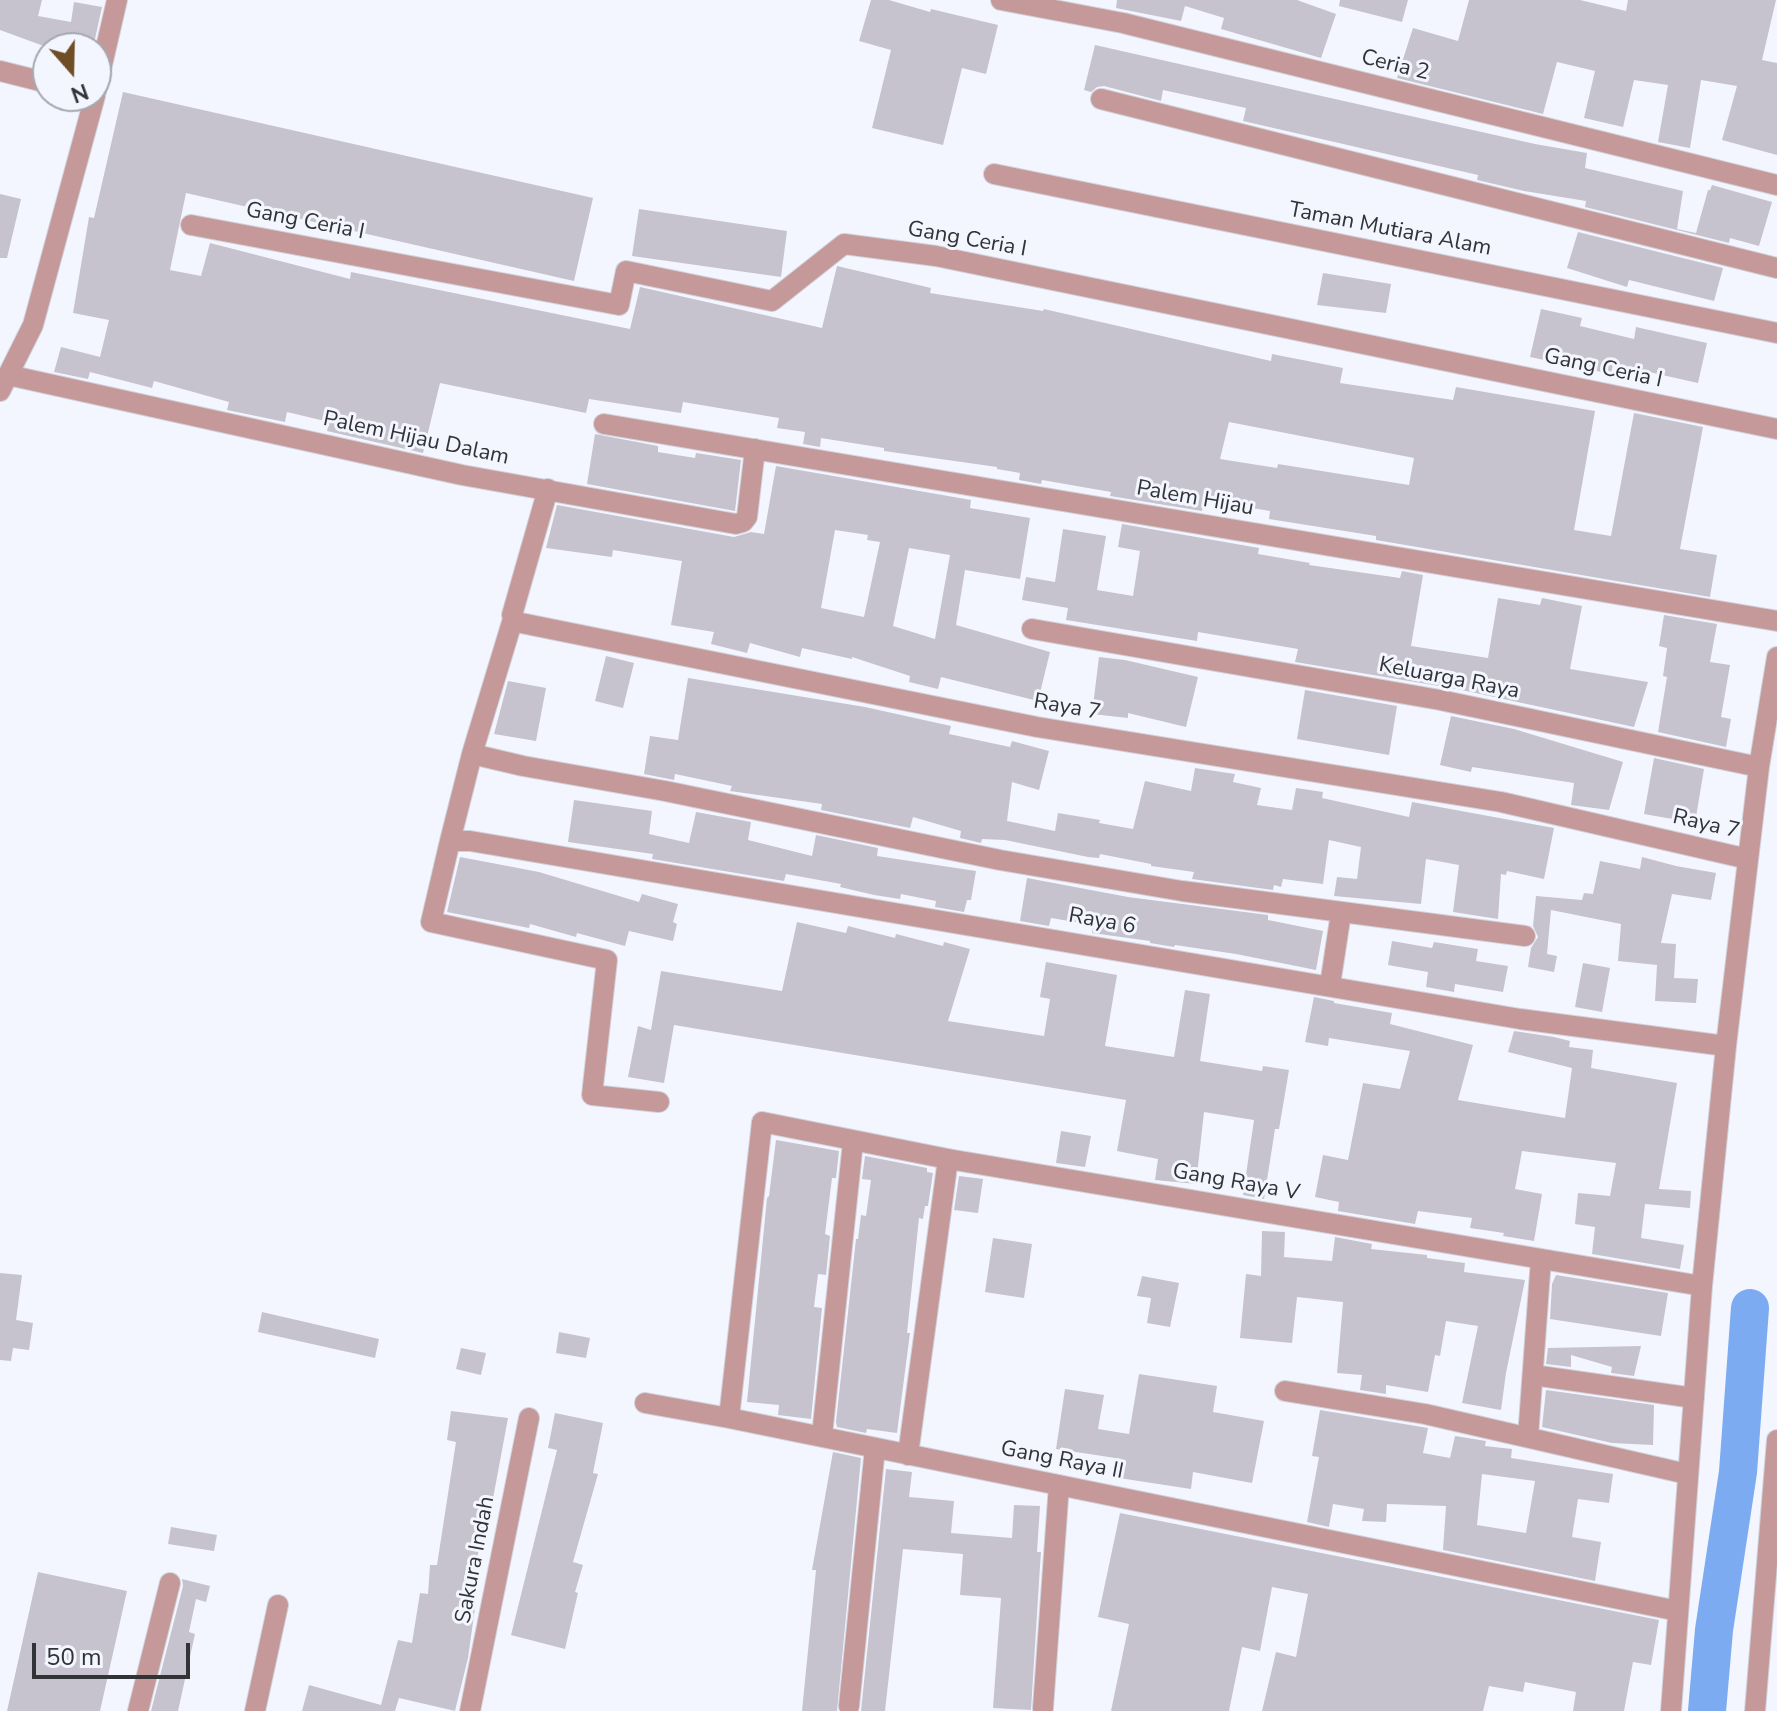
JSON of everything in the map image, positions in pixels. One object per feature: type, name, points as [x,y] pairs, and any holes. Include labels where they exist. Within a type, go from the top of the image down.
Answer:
[{"type":"street","points":[[109,32],[117,0]]},
{"type":"street","name":"Ceria 2","points":[[1001,0],[1138,27],[1777,185]]},
{"type":"street","points":[[0,71],[32,79]]},
{"type":"street","points":[[1101,99],[1777,268]]},
{"type":"street","points":[[4,383],[33,325],[90,112]]},
{"type":"street","name":"Taman Mutiara Alam","points":[[994,174],[1777,333]]},
{"type":"street","name":"Gang Ceria I","points":[[191,225],[619,305],[626,271],[772,301],[844,244],[936,256],[1777,429]]},
{"type":"street","name":"Palem Hijau Dalam","points":[[4,383],[462,475],[736,524],[747,517],[755,449]]},
{"type":"street","name":"Palem Hijau","points":[[604,424],[1777,621]]},
{"type":"street","points":[[548,489],[472,754],[460,841],[431,922],[607,960],[592,1095],[659,1102]]},
{"type":"street","name":"Raya 7","points":[[513,619],[1022,724],[1501,802],[1748,859]]},
{"type":"street","name":"Keluarga Raya","points":[[1032,629],[1440,700],[1759,767]]},
{"type":"street","points":[[1671,1711],[1702,1286],[1726,1046],[1759,767],[1777,657]]},
{"type":"street","name":"Raya 6","points":[[472,754],[1000,860],[1182,891],[1525,936]]},
{"type":"street","name":"Raya 6","points":[[460,841],[1520,1019],[1726,1046]]},
{"type":"street","points":[[1330,985],[1341,913]]},
{"type":"street","name":"Gang Raya V","points":[[729,1418],[762,1122],[948,1159],[1702,1286]]},
{"type":"street","points":[[822,1435],[853,1142]]},
{"type":"street","points":[[908,1455],[948,1159]]},
{"type":"street","points":[[1528,1437],[1541,1259]]},
{"type":"street","points":[[1533,1375],[1694,1398]]},
{"type":"street","points":[[1285,1391],[1425,1414],[1687,1474]]},
{"type":"street","name":"Gang Raya II","points":[[645,1403],[822,1435],[1678,1611]]},
{"type":"street","name":"Sakura Indah","points":[[470,1711],[529,1418]]},
{"type":"street","points":[[1755,1711],[1777,1440]]},
{"type":"street","points":[[849,1706],[875,1448]]},
{"type":"street","points":[[1043,1708],[1059,1485]]},
{"type":"street","points":[[138,1711],[170,1583]]},
{"type":"street","points":[[255,1711],[278,1605]]},
{"type":"building","points":[[0,0],[42,0],[38,16],[71,22],[74,2],[102,7],[97,32],[32,32],[32,42],[0,30]]},
{"type":"building","points":[[871,0],[889,0],[930,12],[931,9],[998,25],[986,74],[962,68],[943,145],[872,128],[891,50],[859,41]]},
{"type":"building","points":[[1117,0],[1297,0],[1336,14],[1321,58],[1221,29],[1224,18],[1185,6],[1181,21],[1116,8]]},
{"type":"building","points":[[1340,0],[1408,0],[1402,22],[1339,6]]},
{"type":"building","points":[[1469,0],[1580,0],[1626,11],[1628,0],[1776,0],[1762,60],[1777,63],[1777,155],[1722,140],[1737,86],[1701,80],[1690,148],[1658,142],[1668,85],[1634,80],[1623,127],[1584,118],[1595,71],[1557,62],[1543,114],[1397,78],[1413,28],[1458,41]]},
{"type":"building","points":[[1095,45],[1587,153],[1585,168],[1683,191],[1677,229],[1696,233],[1712,185],[1772,202],[1759,246],[1730,238],[1729,243],[1585,207],[1586,201],[1524,191],[1477,180],[1478,175],[1243,121],[1246,108],[1163,90],[1161,101],[1104,86],[1091,92],[1084,90]]},
{"type":"building","points":[[123,92],[593,198],[574,281],[186,193],[170,270],[201,276],[210,243],[350,279],[351,272],[630,329],[640,287],[822,328],[837,266],[931,288],[930,293],[1044,309],[1271,361],[1272,354],[1343,368],[1340,383],[1453,400],[1456,387],[1595,411],[1574,530],[1611,536],[1634,413],[1703,427],[1680,549],[1717,555],[1710,597],[1376,540],[1376,536],[1269,519],[1270,511],[1204,500],[1202,511],[1110,496],[1111,492],[1042,480],[1041,484],[1019,480],[1020,473],[997,467],[884,451],[884,448],[821,438],[820,447],[803,444],[805,432],[777,428],[779,418],[683,402],[681,413],[589,399],[586,413],[440,383],[423,453],[327,431],[329,422],[287,412],[285,422],[227,410],[229,402],[154,381],[152,388],[90,372],[88,379],[54,372],[61,347],[100,357],[109,320],[73,313],[89,217],[94,218]],"holes":[[[1229,422],[1414,458],[1409,485],[1278,464],[1277,468],[1220,459]]]},
{"type":"building","points":[[0,194],[21,199],[7,258],[0,258]]},
{"type":"building","points":[[639,209],[787,231],[781,277],[632,256]]},
{"type":"building","points":[[1578,232],[1723,268],[1714,301],[1629,280],[1627,287],[1567,268]]},
{"type":"building","points":[[1323,273],[1391,284],[1386,313],[1317,305]]},
{"type":"building","points":[[1541,309],[1582,318],[1580,326],[1634,339],[1636,327],[1707,343],[1698,383],[1613,364],[1611,374],[1530,357]]},
{"type":"building","points":[[595,434],[658,446],[658,452],[695,458],[696,453],[741,460],[735,511],[587,484]]},
{"type":"building","points":[[776,466],[971,500],[970,508],[1030,518],[1020,579],[965,570],[956,625],[1050,652],[1038,701],[941,677],[938,689],[909,682],[910,676],[852,657],[802,648],[800,657],[750,643],[747,653],[711,644],[714,632],[671,625],[682,561],[613,550],[612,557],[546,548],[557,505],[734,537],[751,532],[764,534]],"holes":[[[835,530],[868,535],[867,540],[880,542],[864,617],[821,608]],[[909,548],[950,555],[935,639],[893,626]]]},
{"type":"building","points":[[1122,524],[1259,548],[1258,554],[1309,565],[1400,578],[1402,571],[1423,575],[1411,646],[1488,658],[1498,598],[1540,605],[1542,598],[1582,606],[1570,669],[1648,682],[1634,727],[1457,689],[1295,662],[1298,649],[1198,632],[1197,641],[1066,620],[1068,608],[1022,600],[1026,577],[1055,582],[1063,529],[1106,536],[1097,590],[1133,596],[1140,551],[1118,547]]},
{"type":"building","points":[[1664,615],[1717,624],[1710,662],[1730,665],[1721,717],[1731,719],[1726,747],[1658,732],[1667,677],[1663,676],[1667,648],[1659,646]]},
{"type":"building","points":[[606,656],[634,663],[623,708],[595,701]]},
{"type":"building","points":[[1099,657],[1198,677],[1186,727],[1128,713],[1128,718],[1092,714]]},
{"type":"building","points":[[688,678],[865,707],[951,726],[949,734],[1010,747],[1012,741],[1049,751],[1039,790],[1012,782],[1007,821],[1055,831],[1058,813],[1133,829],[1145,781],[1191,791],[1195,768],[1235,774],[1233,782],[1261,788],[1257,805],[1292,810],[1296,788],[1323,792],[1322,798],[1409,817],[1412,802],[1554,828],[1544,879],[1507,871],[1506,875],[1501,874],[1498,919],[1453,912],[1459,865],[1426,859],[1421,904],[1334,896],[1337,877],[1357,879],[1361,847],[1329,840],[1323,884],[1283,879],[1281,887],[1274,885],[1273,890],[1192,879],[1194,872],[1100,854],[1099,858],[1088,857],[1005,840],[982,839],[981,843],[960,838],[961,831],[913,817],[910,828],[821,810],[822,804],[730,791],[732,786],[675,774],[674,780],[644,774],[650,736],[678,740]]},
{"type":"building","points":[[508,681],[546,688],[536,741],[494,734]]},
{"type":"building","points":[[1305,690],[1397,706],[1389,755],[1297,739]]},
{"type":"building","points":[[1451,716],[1514,729],[1623,762],[1609,810],[1571,805],[1574,783],[1472,767],[1471,772],[1440,765]]},
{"type":"building","points":[[1654,758],[1704,769],[1695,823],[1644,814]]},
{"type":"building","points":[[574,800],[652,811],[649,834],[689,843],[696,812],[751,822],[748,840],[812,856],[816,835],[878,848],[877,856],[976,871],[971,900],[967,900],[964,912],[935,907],[936,901],[901,894],[900,899],[874,895],[840,887],[841,884],[786,874],[784,881],[652,859],[653,854],[568,842]]},
{"type":"building","points":[[460,857],[539,872],[639,902],[642,894],[678,904],[673,922],[677,924],[673,941],[629,931],[625,946],[530,924],[529,928],[447,912]]},
{"type":"building","points":[[1642,857],[1716,873],[1711,900],[1672,894],[1661,943],[1676,944],[1674,978],[1698,979],[1696,1003],[1655,1001],[1657,965],[1618,961],[1621,924],[1551,910],[1547,954],[1557,956],[1554,972],[1528,967],[1531,948],[1538,937],[1533,926],[1536,896],[1582,900],[1584,893],[1593,894],[1600,861],[1640,869]]},
{"type":"building","points":[[1027,878],[1128,897],[1268,915],[1268,920],[1323,931],[1316,970],[1236,954],[1092,933],[1093,925],[1051,918],[1049,926],[1020,921]]},
{"type":"building","points":[[797,922],[846,933],[848,926],[895,938],[896,934],[943,946],[944,942],[970,949],[948,1021],[1044,1036],[1050,999],[1040,997],[1046,962],[1117,975],[1105,1046],[1174,1057],[1185,990],[1210,994],[1200,1061],[1262,1071],[1263,1066],[1289,1070],[1279,1129],[1275,1129],[1264,1199],[1243,1195],[1254,1120],[1204,1112],[1196,1184],[1155,1180],[1158,1159],[1117,1151],[1126,1100],[674,1025],[664,1083],[628,1077],[638,1026],[651,1030],[661,971],[782,991]]},
{"type":"building","points":[[1392,941],[1432,948],[1434,942],[1478,949],[1476,961],[1508,966],[1503,992],[1455,984],[1454,992],[1426,987],[1428,972],[1388,965]]},
{"type":"building","points":[[1583,963],[1610,968],[1602,1012],[1575,1007]]},
{"type":"building","points":[[1314,997],[1392,1013],[1390,1024],[1473,1045],[1458,1100],[1565,1118],[1572,1068],[1508,1052],[1514,1031],[1554,1037],[1570,1041],[1569,1047],[1593,1050],[1591,1068],[1677,1083],[1659,1189],[1691,1191],[1690,1208],[1645,1204],[1641,1238],[1684,1245],[1680,1269],[1592,1254],[1595,1227],[1575,1224],[1578,1193],[1610,1196],[1616,1163],[1522,1151],[1515,1189],[1542,1194],[1534,1241],[1470,1228],[1472,1218],[1418,1211],[1415,1224],[1338,1211],[1339,1202],[1315,1197],[1323,1155],[1348,1160],[1363,1083],[1400,1089],[1410,1051],[1329,1038],[1328,1046],[1305,1042]]},
{"type":"building","points":[[1061,1131],[1091,1136],[1085,1167],[1056,1163]]},
{"type":"building","points":[[776,1140],[839,1151],[836,1178],[832,1178],[825,1234],[830,1236],[826,1275],[818,1274],[814,1307],[822,1308],[811,1419],[778,1415],[779,1405],[747,1402],[767,1198]]},
{"type":"building","points":[[865,1156],[927,1168],[927,1172],[933,1173],[928,1206],[925,1206],[923,1219],[919,1218],[907,1333],[910,1333],[897,1433],[867,1429],[866,1433],[837,1427],[836,1422],[856,1239],[861,1215],[866,1216],[871,1180],[862,1179]]},
{"type":"building","points":[[959,1176],[983,1179],[978,1213],[954,1210]]},
{"type":"building","points":[[1262,1231],[1285,1232],[1284,1257],[1332,1261],[1335,1237],[1372,1244],[1371,1249],[1465,1263],[1464,1272],[1525,1280],[1501,1410],[1462,1403],[1478,1326],[1446,1321],[1440,1356],[1435,1355],[1428,1392],[1386,1385],[1386,1394],[1360,1390],[1362,1375],[1337,1373],[1343,1302],[1297,1297],[1292,1343],[1240,1338],[1246,1274],[1261,1276]]},
{"type":"building","points":[[993,1238],[1032,1244],[1024,1298],[985,1292]]},
{"type":"building","points":[[0,1273],[22,1275],[16,1320],[33,1323],[29,1350],[13,1348],[11,1361],[0,1360]]},
{"type":"building","points":[[1556,1275],[1668,1293],[1661,1336],[1550,1319],[1552,1284]]},
{"type":"building","points":[[1142,1276],[1179,1283],[1170,1327],[1147,1323],[1151,1298],[1137,1296]]},
{"type":"building","points":[[262,1312],[379,1339],[375,1358],[258,1332]]},
{"type":"building","points":[[559,1332],[590,1338],[586,1358],[556,1353]]},
{"type":"building","points":[[1641,1346],[1634,1376],[1611,1373],[1612,1367],[1571,1355],[1571,1367],[1546,1364],[1548,1348]]},
{"type":"building","points":[[461,1348],[486,1353],[481,1375],[456,1369]]},
{"type":"building","points":[[1139,1374],[1217,1386],[1213,1412],[1264,1421],[1252,1483],[1193,1472],[1191,1489],[1119,1478],[1122,1459],[1056,1449],[1065,1389],[1104,1395],[1098,1429],[1129,1434]]},
{"type":"building","points":[[1546,1390],[1654,1405],[1653,1445],[1612,1443],[1542,1427]]},
{"type":"building","points":[[1320,1410],[1428,1428],[1423,1453],[1450,1458],[1455,1436],[1486,1441],[1485,1446],[1512,1449],[1511,1458],[1613,1474],[1609,1503],[1578,1499],[1572,1537],[1601,1542],[1595,1581],[1443,1550],[1446,1506],[1387,1504],[1386,1522],[1362,1521],[1364,1509],[1333,1504],[1329,1527],[1307,1522],[1319,1457],[1312,1456]],"holes":[[[1482,1474],[1535,1481],[1526,1533],[1477,1525]]]},
{"type":"building","points":[[451,1411],[508,1418],[492,1504],[488,1503],[486,1532],[483,1531],[477,1559],[473,1601],[476,1601],[468,1658],[455,1711],[399,1698],[395,1711],[302,1711],[309,1685],[381,1705],[398,1640],[412,1643],[420,1593],[428,1594],[430,1565],[437,1565],[456,1442],[447,1440]]},
{"type":"building","points":[[555,1413],[603,1423],[593,1473],[598,1474],[573,1562],[583,1565],[565,1649],[511,1635],[557,1450],[548,1448]]},
{"type":"building","points":[[833,1452],[861,1458],[837,1711],[802,1711],[816,1570],[812,1570]]},
{"type":"building","points":[[886,1469],[912,1472],[909,1497],[954,1501],[951,1533],[1012,1538],[1014,1505],[1040,1506],[1037,1552],[1041,1552],[1031,1710],[993,1708],[1001,1598],[960,1595],[963,1554],[903,1549],[885,1711],[861,1711]]},
{"type":"building","points":[[1120,1513],[1659,1620],[1651,1665],[1633,1662],[1624,1711],[1573,1711],[1576,1692],[1525,1682],[1523,1692],[1489,1686],[1483,1711],[1262,1711],[1276,1652],[1296,1657],[1308,1594],[1272,1587],[1260,1651],[1242,1647],[1229,1711],[1111,1711],[1129,1624],[1098,1617]]},
{"type":"building","points":[[171,1527],[217,1535],[214,1551],[168,1544]]},
{"type":"building","points":[[38,1572],[127,1591],[100,1711],[7,1711]]},
{"type":"building","points":[[182,1579],[210,1586],[206,1602],[196,1599],[189,1632],[195,1634],[178,1711],[151,1711],[183,1586]]},
{"type":"waterway","points":[[1707,1711],[1714,1630],[1738,1472],[1750,1308]]}]
